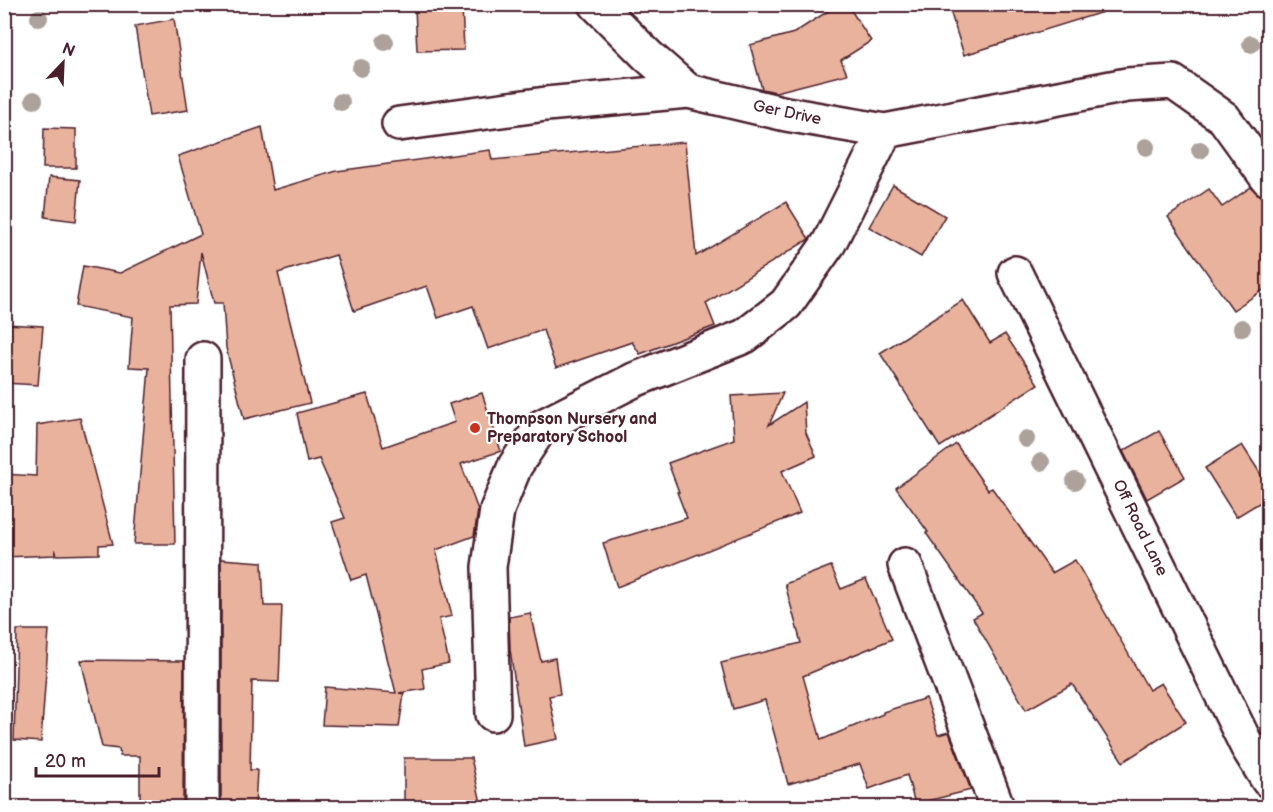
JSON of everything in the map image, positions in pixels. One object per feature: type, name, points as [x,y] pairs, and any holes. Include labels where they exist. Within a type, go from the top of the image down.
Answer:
[{"type":"street","points":[[596,4],[648,56],[688,91]]},
{"type":"street","name":"Ger Drive","points":[[399,124],[546,104],[688,91],[786,114],[885,131],[1127,85],[1173,82],[1224,118],[1269,179]]},
{"type":"street","points":[[493,714],[489,567],[498,510],[515,466],[541,427],[634,380],[745,336],[786,304],[829,243],[885,131]]},
{"type":"street","name":"Off Road Lane","points":[[1015,273],[1247,746],[1269,780]]},
{"type":"street","points":[[202,807],[203,359]]},
{"type":"street","points":[[905,566],[996,807]]},
{"type":"building","points":[[839,4],[847,4],[871,41],[841,60],[847,74],[776,92],[762,89],[750,45],[794,33]]},
{"type":"building","points":[[948,4],[1102,4],[1103,12],[964,55]]},
{"type":"building","points":[[462,5],[464,50],[417,51],[415,8]]},
{"type":"building","points":[[174,19],[188,110],[149,116],[135,26]]},
{"type":"building","points":[[262,127],[273,190],[337,171],[490,150],[492,160],[685,142],[696,256],[786,202],[809,239],[706,303],[715,326],[640,354],[632,342],[556,368],[543,330],[488,349],[473,306],[438,318],[427,286],[354,311],[336,255],[278,273],[310,403],[244,419],[226,348],[223,303],[214,303],[201,252],[196,304],[170,305],[175,544],[134,544],[149,368],[129,367],[133,317],[76,306],[83,266],[120,273],[201,234],[178,156]]},
{"type":"building","points":[[44,128],[76,129],[76,168],[43,168]]},
{"type":"building","points":[[49,177],[80,180],[76,221],[45,217]]},
{"type":"building","points":[[893,185],[945,216],[921,257],[869,227]]},
{"type":"building","points":[[1251,187],[1269,204],[1269,286],[1233,310],[1168,217],[1209,189],[1222,207]]},
{"type":"building","points":[[963,300],[990,343],[1005,334],[1038,384],[940,447],[880,353]]},
{"type":"building","points":[[4,324],[43,326],[38,385],[4,383]]},
{"type":"building","points":[[482,393],[501,451],[461,464],[478,510],[474,536],[436,550],[452,616],[439,619],[449,663],[422,669],[425,689],[399,693],[404,694],[399,727],[322,725],[325,687],[396,693],[366,575],[351,580],[332,522],[345,518],[319,459],[307,462],[297,413],[367,394],[383,447],[455,422],[449,404]]},
{"type":"building","points":[[783,393],[769,425],[804,402],[806,433],[816,456],[782,471],[800,513],[617,587],[603,543],[687,518],[668,463],[734,439],[731,396]]},
{"type":"building","points":[[80,418],[113,544],[99,545],[99,554],[57,555],[55,549],[55,555],[4,557],[4,474],[36,476],[37,425]]},
{"type":"building","points":[[1159,431],[1185,477],[1147,499],[1123,451]]},
{"type":"building","points":[[956,444],[988,490],[992,488],[1052,573],[1075,560],[1149,690],[1161,683],[1186,722],[1123,762],[1072,684],[1026,710],[973,618],[982,613],[896,488]]},
{"type":"building","points":[[1242,445],[1269,487],[1269,497],[1236,517],[1205,468]]},
{"type":"building","points":[[221,559],[262,562],[264,606],[282,606],[279,682],[252,681],[250,770],[257,770],[255,807],[221,807]]},
{"type":"building","points":[[831,566],[841,589],[866,579],[892,639],[803,676],[821,740],[883,714],[883,712],[926,698],[938,735],[949,732],[971,790],[915,804],[907,775],[869,789],[860,764],[788,784],[765,700],[733,709],[721,663],[801,643],[785,584]]},
{"type":"building","points":[[530,613],[541,661],[555,658],[560,694],[549,696],[558,739],[524,746],[510,649],[509,617]]},
{"type":"building","points":[[17,630],[49,630],[41,742],[14,740]]},
{"type":"building","points":[[81,660],[184,661],[183,804],[140,803],[140,756],[120,756],[119,749],[102,747]]},
{"type":"building","points":[[404,758],[471,758],[482,807],[404,807]]},
{"type":"place","name":"Thompson Nursery and Preparatory School","points":[[475,428]]}]
